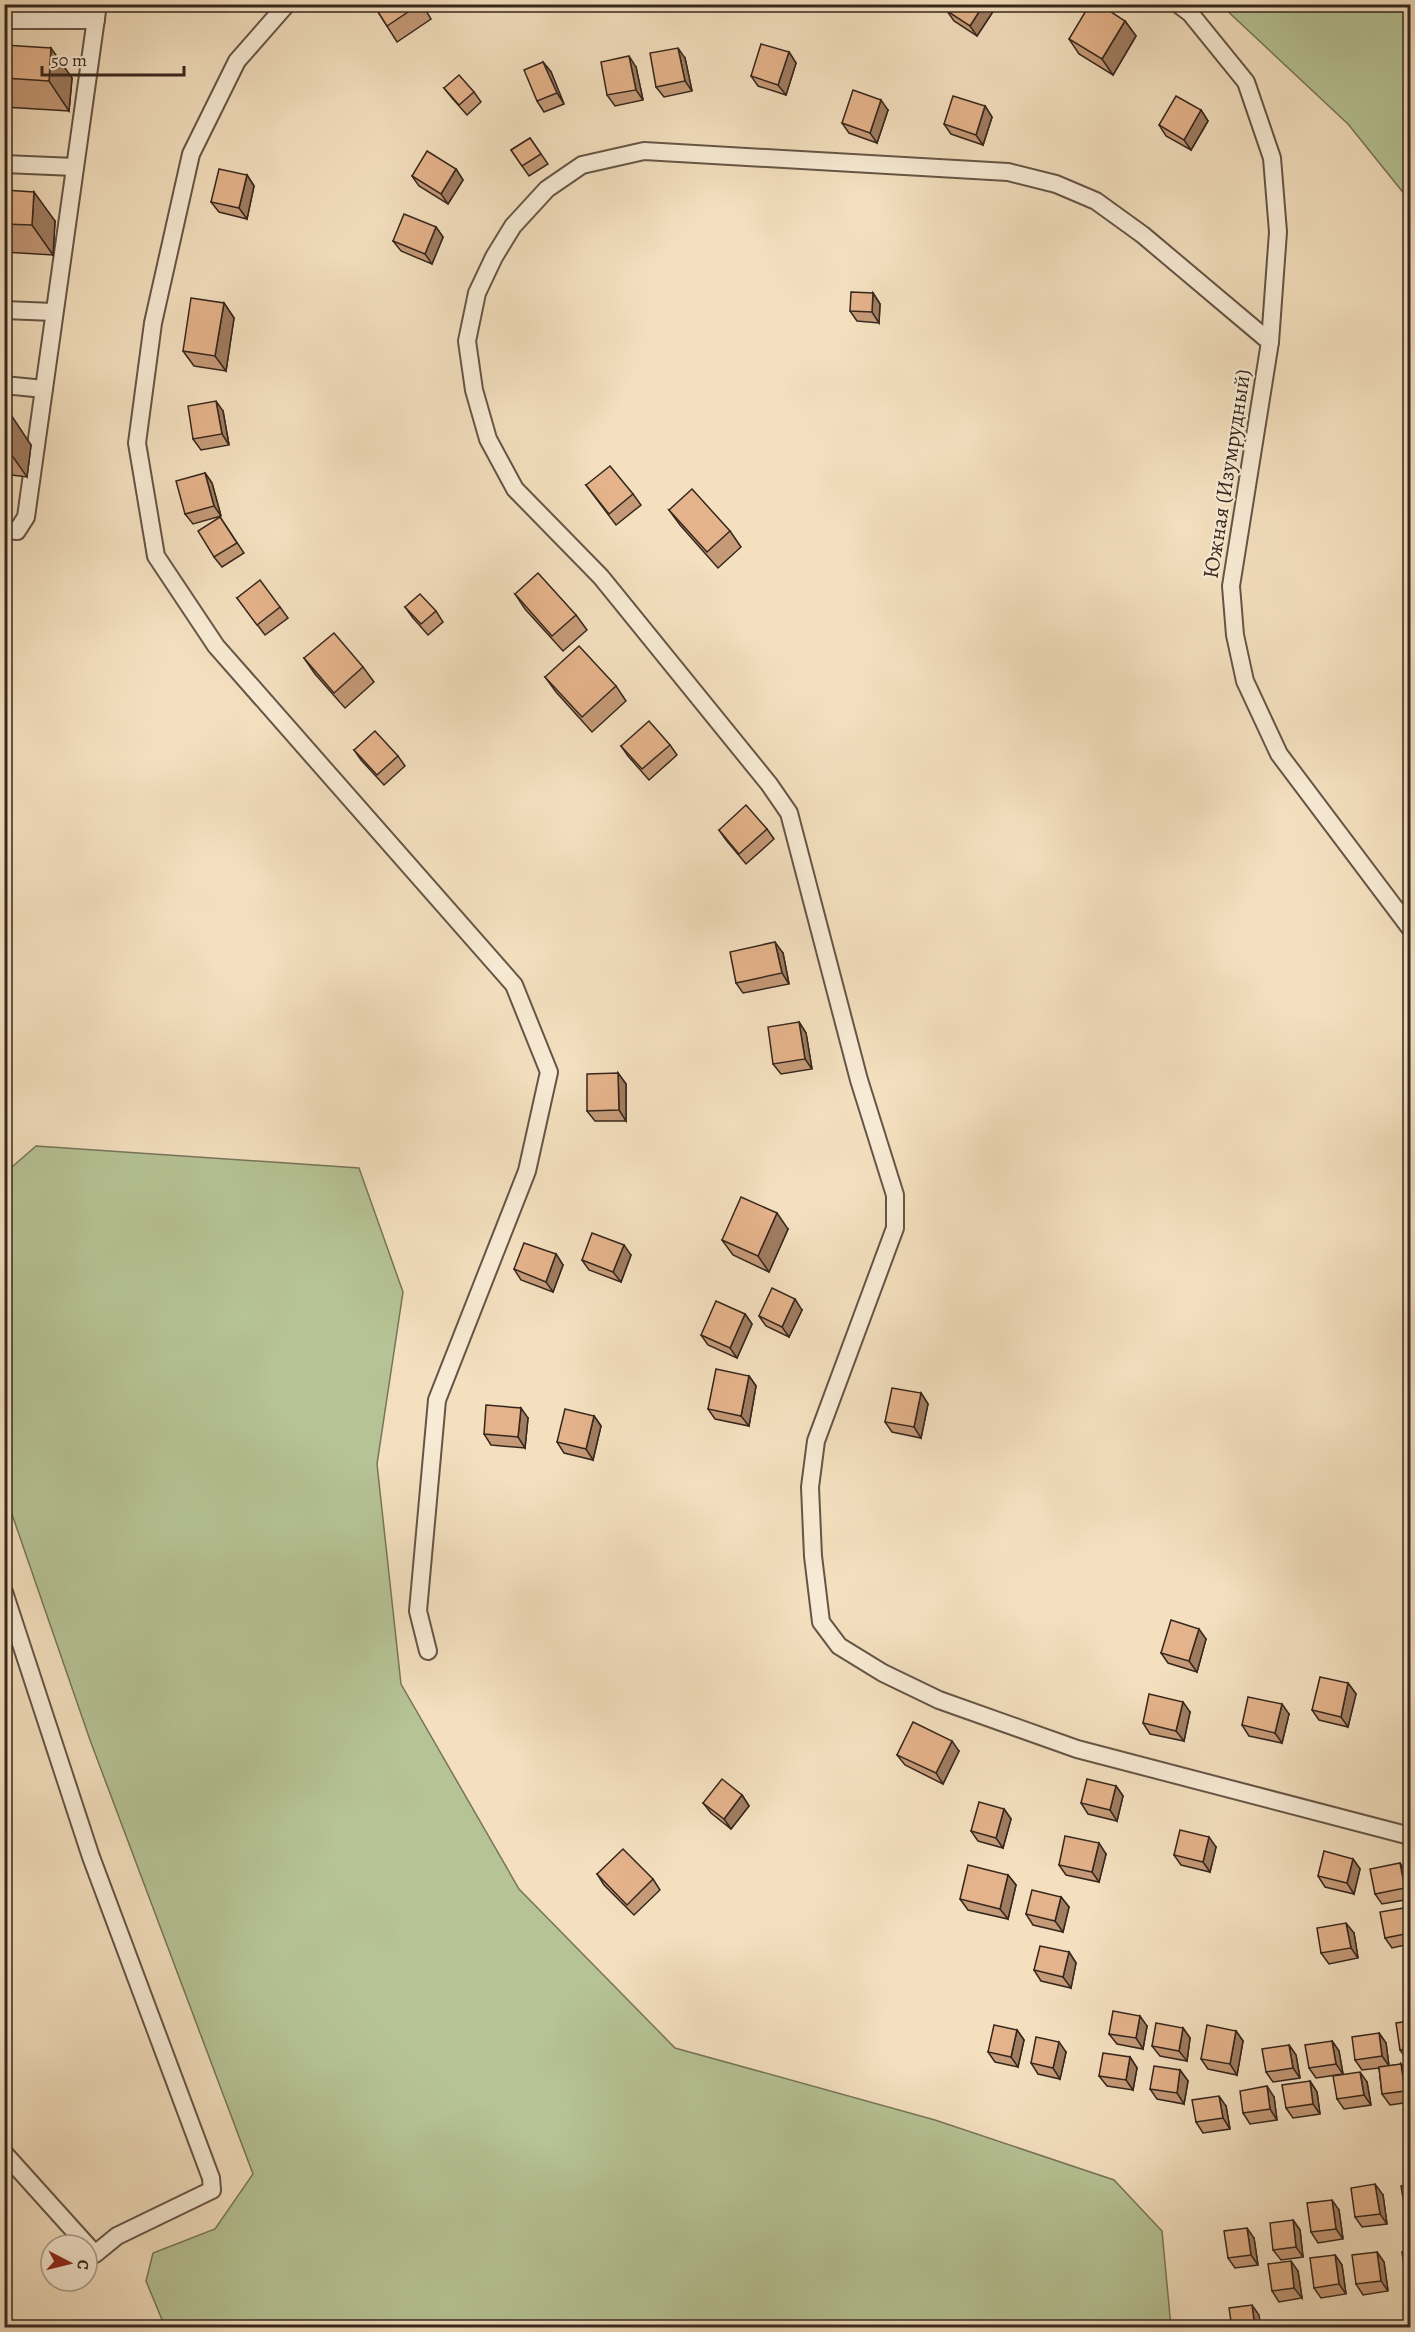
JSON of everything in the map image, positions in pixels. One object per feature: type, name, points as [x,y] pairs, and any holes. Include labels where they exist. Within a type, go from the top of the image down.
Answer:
[{"type":"street","points":[[287,4],[237,61],[191,154],[153,323],[137,443],[156,556],[216,646],[514,985],[549,1072],[527,1171],[437,1400],[418,1611],[428,1651]]},
{"type":"street","name":"Южная (Изумрудный)","points":[[1178,4],[1190,13],[1246,82],[1272,158],[1278,232],[1270,342],[1231,586],[1235,635],[1245,681],[1279,754],[1410,928]]},
{"type":"street","points":[[4,20],[97,12],[26,517],[10,530]]},
{"type":"street","points":[[1270,342],[1143,235],[1096,201],[1056,184],[1008,172],[644,151],[582,165],[547,189],[513,226],[494,257],[477,292],[467,341],[474,390],[488,439],[515,489],[601,577],[762,775],[789,813],[859,1080],[895,1195],[895,1228],[816,1441],[811,1499],[813,1556],[821,1622],[839,1646],[883,1673],[939,1700],[1077,1749],[1410,1836]]},
{"type":"street","points":[[4,164],[75,167]]},
{"type":"street","points":[[4,310],[54,312]]},
{"type":"street","points":[[4,385],[44,389]]},
{"type":"street","points":[[4,1592],[92,1857],[211,2178],[212,2190],[117,2236],[95,2254],[4,2152]]},
{"type":"green space","points":[[1221,5],[1410,5],[1410,201],[1348,124]]},
{"type":"green space","points":[[36,1146],[359,1168],[403,1292],[377,1464],[401,1684],[519,1889],[675,2048],[935,2120],[1114,2180],[1162,2231],[1171,2327],[165,2327],[146,2281],[153,2253],[215,2229],[253,2174],[90,1740],[5,1494],[5,1173]]},
{"type":"building","points":[[373,4],[420,4],[387,26]]},
{"type":"building","points":[[951,4],[984,4],[970,26],[947,11]]},
{"type":"building","points":[[1090,4],[1099,4],[1125,21],[1102,59],[1069,39]]},
{"type":"building","points":[[761,44],[789,52],[778,85],[751,76]]},
{"type":"building","points":[[4,45],[51,48],[49,81],[4,78]]},
{"type":"building","points":[[678,48],[685,81],[656,87],[650,53]]},
{"type":"building","points":[[629,56],[636,90],[607,95],[601,62]]},
{"type":"building","points":[[543,62],[557,93],[537,101],[524,70]]},
{"type":"building","points":[[459,75],[474,92],[459,105],[444,88]]},
{"type":"building","points":[[853,90],[881,100],[870,133],[842,123]]},
{"type":"building","points":[[953,96],[985,106],[976,135],[944,124]]},
{"type":"building","points":[[1176,96],[1201,110],[1184,140],[1159,125]]},
{"type":"building","points":[[530,138],[541,154],[522,166],[511,150]]},
{"type":"building","points":[[427,151],[456,169],[441,194],[412,176]]},
{"type":"building","points":[[219,169],[247,175],[239,208],[211,202]]},
{"type":"building","points":[[4,190],[34,192],[32,225],[4,224]]},
{"type":"building","points":[[404,214],[436,227],[425,254],[393,241]]},
{"type":"building","points":[[851,292],[873,293],[872,312],[850,311]]},
{"type":"building","points":[[191,298],[224,303],[215,356],[183,351]]},
{"type":"building","points":[[216,401],[222,434],[193,439],[188,406]]},
{"type":"building","points":[[4,414],[11,415],[6,447],[4,447]]},
{"type":"building","points":[[610,466],[633,494],[609,514],[586,485]]},
{"type":"building","points":[[205,473],[214,506],[185,514],[176,481]]},
{"type":"building","points":[[692,489],[730,531],[707,552],[669,510]]},
{"type":"building","points":[[220,517],[237,543],[214,557],[198,531]]},
{"type":"building","points":[[538,573],[576,615],[552,636],[515,594]]},
{"type":"building","points":[[260,580],[280,607],[257,625],[237,598]]},
{"type":"building","points":[[420,594],[436,611],[421,624],[405,607]]},
{"type":"building","points":[[334,633],[363,667],[334,693],[304,658]]},
{"type":"building","points":[[579,646],[616,686],[582,717],[545,677]]},
{"type":"building","points":[[649,721],[670,745],[642,769],[621,746]]},
{"type":"building","points":[[375,731],[398,756],[377,775],[354,750]]},
{"type":"building","points":[[746,805],[767,829],[739,854],[719,830]]},
{"type":"building","points":[[775,942],[782,973],[736,983],[730,952]]},
{"type":"building","points":[[799,1022],[805,1059],[773,1064],[768,1027]]},
{"type":"building","points":[[618,1073],[619,1110],[587,1111],[587,1074]]},
{"type":"building","points":[[741,1197],[777,1213],[758,1256],[722,1240]]},
{"type":"building","points":[[592,1233],[624,1245],[613,1272],[582,1260]]},
{"type":"building","points":[[524,1243],[556,1254],[546,1282],[514,1269]]},
{"type":"building","points":[[772,1288],[795,1299],[782,1327],[759,1316]]},
{"type":"building","points":[[716,1301],[745,1314],[730,1348],[701,1335]]},
{"type":"building","points":[[716,1369],[749,1376],[741,1416],[708,1409]]},
{"type":"building","points":[[892,1388],[921,1393],[914,1427],[885,1422]]},
{"type":"building","points":[[486,1405],[521,1408],[518,1437],[484,1434]]},
{"type":"building","points":[[565,1409],[594,1416],[586,1449],[557,1442]]},
{"type":"building","points":[[1171,1620],[1199,1629],[1189,1661],[1161,1653]]},
{"type":"building","points":[[1320,1677],[1348,1683],[1341,1717],[1312,1710]]},
{"type":"building","points":[[1149,1694],[1183,1702],[1176,1731],[1143,1723]]},
{"type":"building","points":[[1248,1697],[1282,1704],[1275,1733],[1242,1725]]},
{"type":"building","points":[[913,1722],[952,1741],[936,1773],[897,1755]]},
{"type":"building","points":[[722,1779],[742,1795],[724,1819],[703,1803]]},
{"type":"building","points":[[1087,1779],[1116,1786],[1110,1810],[1081,1803]]},
{"type":"building","points":[[979,1802],[1004,1809],[996,1838],[971,1831]]},
{"type":"building","points":[[1180,1830],[1209,1837],[1203,1862],[1174,1855]]},
{"type":"building","points":[[1065,1836],[1099,1843],[1092,1872],[1059,1865]]},
{"type":"building","points":[[623,1849],[653,1879],[627,1905],[597,1874]]},
{"type":"building","points":[[1324,1851],[1353,1859],[1347,1883],[1318,1876]]},
{"type":"building","points":[[1400,1863],[1405,1888],[1375,1894],[1370,1869]]},
{"type":"building","points":[[968,1865],[1008,1875],[1000,1909],[960,1899]]},
{"type":"building","points":[[1032,1890],[1061,1897],[1055,1921],[1026,1914]]},
{"type":"building","points":[[1410,1907],[1410,1933],[1385,1938],[1380,1912]]},
{"type":"building","points":[[1346,1923],[1351,1948],[1321,1953],[1317,1928]]},
{"type":"building","points":[[1040,1946],[1069,1952],[1063,1977],[1034,1970]]},
{"type":"building","points":[[1113,2011],[1140,2016],[1136,2038],[1109,2034]]},
{"type":"building","points":[[1410,2021],[1410,2049],[1400,2050],[1396,2023]]},
{"type":"building","points":[[1156,2023],[1183,2028],[1179,2051],[1152,2046]]},
{"type":"building","points":[[994,2025],[1017,2030],[1011,2057],[988,2052]]},
{"type":"building","points":[[1207,2025],[1236,2031],[1230,2064],[1201,2059]]},
{"type":"building","points":[[1379,2033],[1382,2056],[1355,2060],[1352,2037]]},
{"type":"building","points":[[1036,2037],[1059,2042],[1053,2068],[1031,2063]]},
{"type":"building","points":[[1332,2041],[1336,2064],[1309,2068],[1305,2045]]},
{"type":"building","points":[[1289,2045],[1293,2068],[1266,2072],[1262,2049]]},
{"type":"building","points":[[1103,2053],[1130,2057],[1126,2080],[1099,2076]]},
{"type":"building","points":[[1401,2064],[1405,2091],[1382,2094],[1379,2067]]},
{"type":"building","points":[[1154,2066],[1180,2070],[1177,2093],[1150,2089]]},
{"type":"building","points":[[1360,2072],[1364,2095],[1337,2099],[1333,2076]]},
{"type":"building","points":[[1310,2081],[1313,2104],[1286,2108],[1282,2085]]},
{"type":"building","points":[[1267,2086],[1270,2109],[1243,2113],[1240,2091]]},
{"type":"building","points":[[1219,2096],[1223,2118],[1196,2122],[1192,2100]]},
{"type":"building","points":[[1375,2184],[1380,2214],[1355,2217],[1351,2188]]},
{"type":"building","points":[[1410,2185],[1410,2215],[1406,2216],[1401,2186]]},
{"type":"building","points":[[1332,2200],[1336,2229],[1311,2232],[1307,2203]]},
{"type":"building","points":[[1293,2220],[1296,2247],[1273,2250],[1270,2223]]},
{"type":"building","points":[[1247,2228],[1251,2255],[1228,2258],[1224,2231]]},
{"type":"building","points":[[1410,2251],[1410,2281],[1406,2281],[1402,2252]]},
{"type":"building","points":[[1377,2252],[1381,2281],[1356,2284],[1352,2255]]},
{"type":"building","points":[[1335,2255],[1339,2284],[1314,2288],[1310,2258]]},
{"type":"building","points":[[1291,2261],[1294,2288],[1272,2291],[1268,2264]]},
{"type":"building","points":[[1252,2305],[1255,2328],[1232,2328],[1229,2308]]}]
